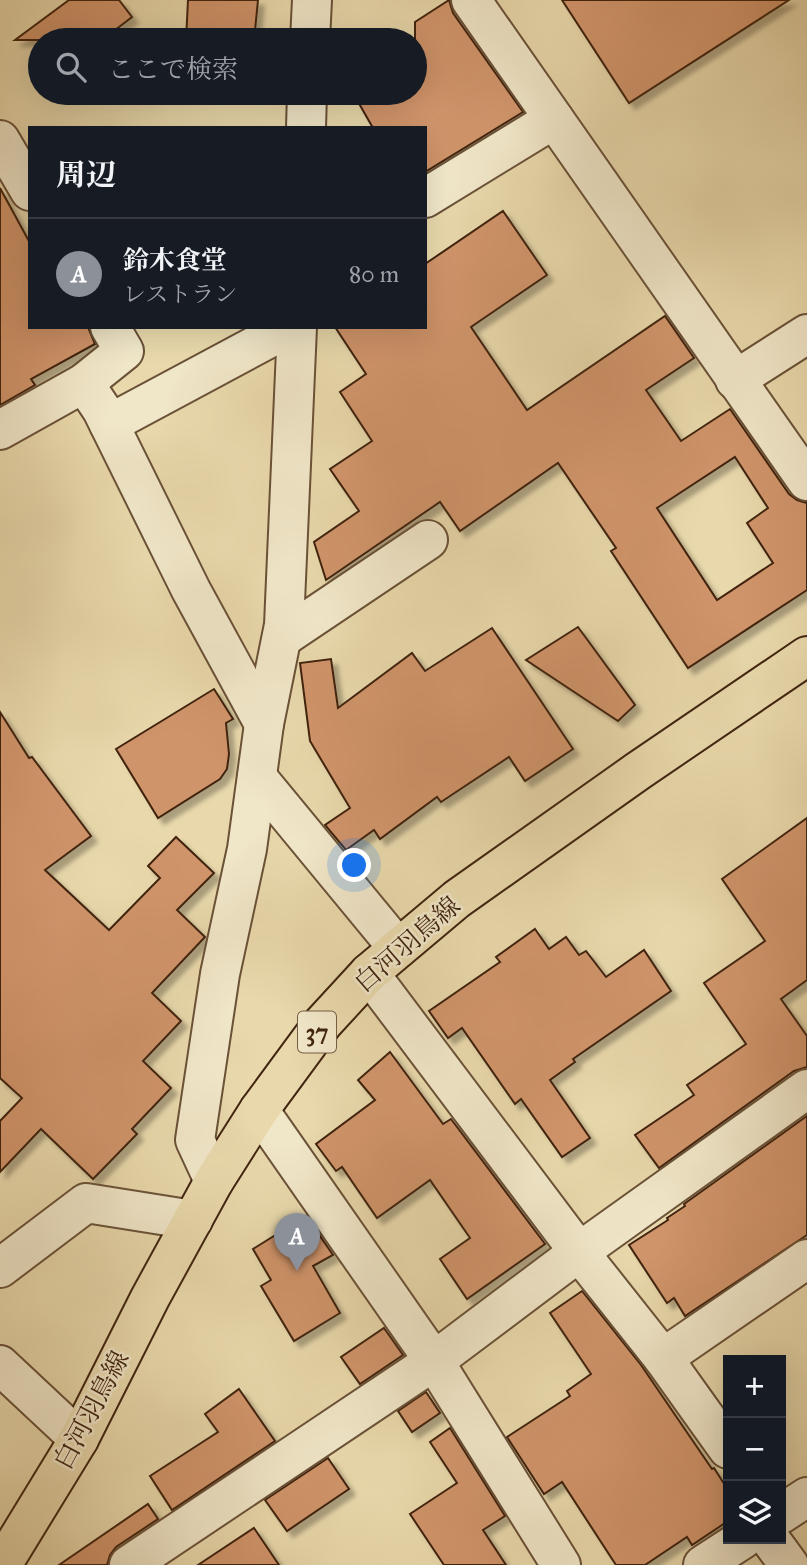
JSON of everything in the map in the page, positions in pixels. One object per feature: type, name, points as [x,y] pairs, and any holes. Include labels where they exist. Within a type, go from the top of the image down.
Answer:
[{"type":"main road","name":"白河羽鳥線","points":[[2,1565],[79,1439],[214,1181],[259,1110],[323,1023],[369,973],[457,899],[807,656]]},
{"type":"street","points":[[311,28],[312,0]]},
{"type":"street","points":[[471,0],[807,481]]},
{"type":"street","points":[[306,126],[307,105]]},
{"type":"street","points":[[427,197],[554,119]]},
{"type":"street","points":[[0,140],[28,188]]},
{"type":"street","points":[[0,430],[84,383],[124,351],[111,329]]},
{"type":"street","points":[[109,424],[285,329]]},
{"type":"street","points":[[214,1181],[195,1140],[220,974],[247,849],[264,724],[284,625],[297,329]]},
{"type":"street","points":[[735,380],[807,334]]},
{"type":"street","points":[[84,383],[109,424],[191,590],[264,724]]},
{"type":"street","points":[[282,638],[428,540]]},
{"type":"street","points":[[257,777],[398,947]]},
{"type":"street","points":[[369,973],[579,1252],[663,1358],[723,1442]]},
{"type":"street","points":[[129,1565],[434,1361],[579,1252],[807,1089]]},
{"type":"street","points":[[259,1110],[434,1361],[561,1565]]},
{"type":"street","points":[[0,1268],[86,1203],[192,1220]]},
{"type":"street","points":[[663,1358],[807,1259]]},
{"type":"street","points":[[0,1364],[79,1439]]},
{"type":"street","points":[[786,1511],[807,1497]]},
{"type":"street","points":[[703,1565],[735,1544]]},
{"type":"street","points":[[774,1544],[789,1565]]},
{"type":"building","points":[[69,0],[119,0],[132,17],[118,28],[31,28]]},
{"type":"building","points":[[188,0],[258,0],[255,28],[187,28]]},
{"type":"building","points":[[449,0],[453,13],[523,112],[427,171],[427,126],[372,126],[360,105],[427,105],[427,28],[415,28],[415,22]]},
{"type":"building","points":[[562,0],[789,0],[629,103]]},
{"type":"building","points":[[28,30],[28,40],[15,40]]},
{"type":"building","points":[[0,188],[28,239],[28,329],[89,329],[95,344],[31,379],[35,385],[0,405]]},
{"type":"building","points":[[503,211],[547,275],[471,327],[527,410],[665,316],[694,358],[646,390],[681,441],[730,409],[789,494],[807,503],[807,590],[688,668],[611,551],[616,548],[558,463],[460,531],[440,502],[326,580],[314,542],[359,511],[330,469],[372,441],[340,392],[366,374],[336,329],[427,329],[427,263]],"holes":[[[735,457],[768,508],[747,523],[773,563],[717,600],[657,508]]]},
{"type":"building","points":[[578,627],[635,705],[618,721],[526,660]]},
{"type":"building","points":[[492,628],[573,749],[525,781],[509,757],[441,802],[437,797],[380,839],[374,830],[346,850],[325,825],[350,808],[310,741],[300,663],[331,659],[338,708],[412,653],[425,671]]},
{"type":"building","points":[[214,689],[233,719],[226,723],[229,754],[227,769],[220,779],[158,818],[116,749]]},
{"type":"building","points":[[0,712],[29,758],[32,757],[91,836],[45,870],[109,930],[160,878],[148,866],[176,837],[214,873],[177,910],[205,937],[152,993],[181,1021],[143,1061],[171,1088],[132,1129],[137,1134],[93,1179],[41,1129],[0,1172],[0,1121],[22,1098],[0,1078]]},
{"type":"building","points":[[807,818],[807,980],[781,999],[807,1036],[807,1067],[794,1071],[659,1168],[635,1135],[694,1095],[687,1085],[746,1044],[704,983],[765,941],[722,879]]},
{"type":"building","points":[[535,929],[549,949],[566,937],[579,955],[586,951],[606,977],[644,950],[671,991],[573,1059],[575,1062],[550,1080],[590,1138],[562,1157],[521,1099],[515,1104],[462,1028],[448,1038],[429,1011],[500,962],[496,957]]},
{"type":"building","points":[[390,1052],[443,1124],[451,1119],[545,1244],[467,1299],[440,1259],[470,1238],[430,1180],[377,1218],[342,1167],[336,1171],[316,1144],[375,1100],[358,1080]]},
{"type":"building","points":[[807,1116],[807,1235],[685,1316],[674,1298],[667,1303],[629,1245],[668,1220],[667,1218],[685,1206],[684,1204]]},
{"type":"building","points":[[306,1216],[333,1255],[313,1266],[340,1313],[294,1341],[261,1286],[271,1280],[253,1249]]},
{"type":"building","points":[[582,1291],[641,1365],[723,1482],[723,1524],[692,1545],[687,1537],[645,1565],[616,1565],[562,1482],[544,1494],[507,1437],[570,1396],[567,1391],[591,1374],[550,1313]]},
{"type":"building","points":[[384,1328],[403,1355],[360,1384],[341,1357]]},
{"type":"building","points":[[239,1389],[275,1441],[172,1510],[150,1476],[218,1432],[205,1414]]},
{"type":"building","points":[[426,1392],[440,1413],[412,1432],[398,1411]]},
{"type":"building","points":[[450,1428],[505,1516],[483,1530],[506,1565],[444,1565],[410,1514],[457,1483],[430,1442]]},
{"type":"building","points":[[328,1458],[349,1489],[287,1531],[265,1500]]},
{"type":"building","points":[[148,1504],[158,1519],[116,1547],[107,1565],[59,1565]]},
{"type":"building","points":[[254,1528],[279,1565],[198,1565]]},
{"type":"place","name":"鈴木食堂","points":[[297,1271]]}]
